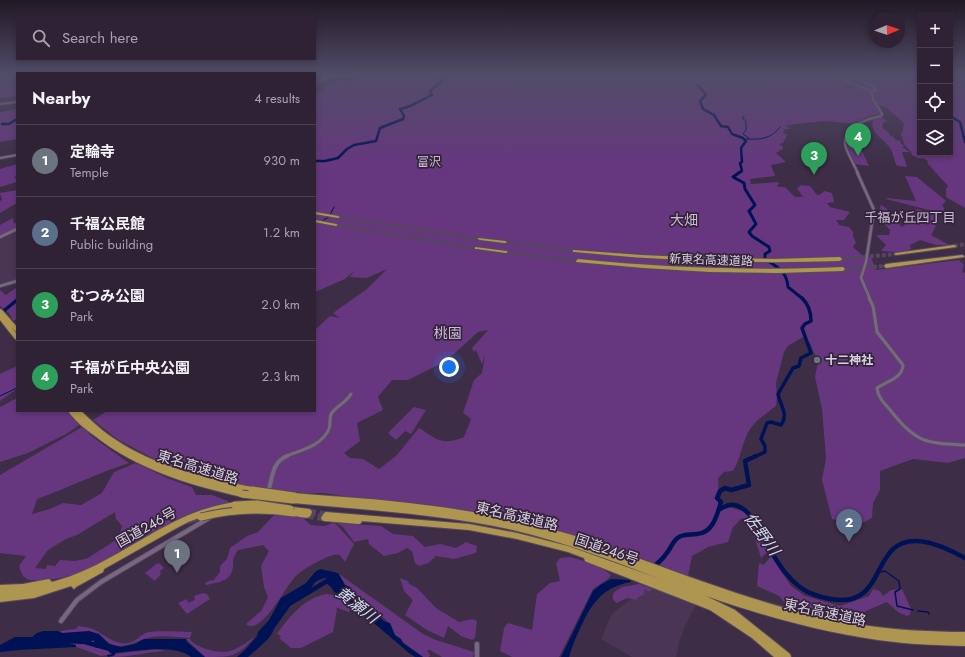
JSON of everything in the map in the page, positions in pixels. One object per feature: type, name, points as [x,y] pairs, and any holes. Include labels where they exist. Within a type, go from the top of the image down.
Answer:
[{"type":"highway","points":[[316,213],[338,217]]},
{"type":"highway","points":[[316,221],[336,225]]},
{"type":"highway","points":[[480,239],[505,242]]},
{"type":"highway","points":[[896,254],[954,246]]},
{"type":"highway","points":[[477,248],[506,252]]},
{"type":"highway","name":"新東名高速道路","points":[[575,251],[725,261],[840,259]]},
{"type":"highway","points":[[886,266],[962,256]]},
{"type":"highway","name":"新東名高速道路","points":[[578,261],[670,269],[735,272],[843,269]]},
{"type":"highway","points":[[0,311],[16,336]]},
{"type":"highway","points":[[0,316],[16,329]]},
{"type":"highway","name":"東名高速道路","points":[[72,412],[88,428],[104,440],[138,460],[186,480],[242,494],[293,498],[470,518],[544,535],[624,559],[768,612],[832,628],[910,640],[965,642]]},
{"type":"highway","name":"東名高速道路","points":[[78,412],[108,437],[153,462],[193,477],[293,498]]},
{"type":"highway","name":"国道246号","points":[[0,595],[23,588],[47,584],[72,577],[109,563],[176,524],[201,513],[235,505],[264,505],[308,513]]},
{"type":"highway","name":"国道246号","points":[[0,595],[30,598],[54,592],[82,582],[158,537],[201,517],[231,510],[256,508],[294,511]]},
{"type":"highway","name":"国道246号","points":[[325,516],[493,534],[548,547],[610,565],[657,583],[703,598],[732,613],[787,657]]},
{"type":"highway","name":"東名高速道路","points":[[670,576],[770,608],[835,623],[902,633],[965,636]]},
{"type":"highway","name":"国道246号","points":[[657,583],[722,613],[755,635],[780,657]]},
{"type":"street","points":[[878,105],[881,115],[868,118],[852,129],[847,133],[845,141],[846,147],[874,210],[866,262],[861,278],[874,310],[878,332],[900,359],[903,367],[900,376],[879,387],[877,391],[878,395],[903,427],[915,437],[931,443],[965,445]]},
{"type":"street","points":[[0,158],[16,155]]},
{"type":"street","points":[[0,237],[16,229]]},
{"type":"street","points":[[0,286],[16,281]]},
{"type":"street","points":[[61,622],[77,600],[110,576],[181,536],[207,518],[227,515],[260,503],[266,496],[272,472],[278,462],[285,456],[306,449],[326,433],[330,426],[330,418],[332,413],[345,403],[351,394]]},
{"type":"street","points":[[477,644],[477,657]]},
{"type":"shaded area","points":[[316,105],[917,105],[917,156],[953,156],[953,105],[965,105],[965,208],[946,197],[946,189],[948,186],[928,164],[927,160],[922,158],[920,159],[912,155],[910,150],[904,144],[900,134],[902,134],[904,123],[884,106],[876,106],[879,114],[866,117],[857,124],[825,121],[786,125],[790,129],[785,129],[783,132],[787,135],[783,143],[779,144],[783,147],[783,149],[776,153],[786,162],[771,165],[775,176],[750,179],[751,184],[777,182],[780,184],[777,185],[778,187],[785,187],[795,197],[803,197],[797,188],[801,185],[810,186],[817,195],[824,191],[832,193],[834,202],[827,203],[830,207],[850,212],[844,220],[836,220],[839,225],[849,227],[853,232],[853,237],[856,242],[853,247],[862,255],[871,257],[876,270],[959,260],[964,265],[962,272],[965,273],[965,458],[948,463],[913,459],[880,471],[880,490],[873,503],[872,518],[858,525],[832,519],[822,480],[826,458],[822,409],[815,377],[818,362],[810,343],[803,337],[788,346],[784,352],[776,383],[776,406],[758,420],[750,429],[733,471],[724,472],[718,478],[719,504],[745,512],[753,520],[769,550],[761,558],[752,529],[742,518],[733,527],[728,542],[708,547],[692,556],[688,576],[530,522],[503,516],[424,504],[357,498],[324,493],[303,493],[217,482],[192,475],[156,460],[117,439],[93,420],[105,412],[316,412],[316,329],[330,316],[340,318],[333,313],[367,289],[387,269],[367,278],[350,277],[354,271],[345,279],[316,292]],"holes":[[[488,330],[472,348],[474,352],[476,350],[482,364],[485,355],[482,373],[474,380],[463,413],[471,419],[464,437],[457,440],[445,441],[431,436],[419,428],[396,456],[379,469],[363,459],[350,458],[344,453],[360,441],[357,423],[383,410],[378,397],[392,380],[408,380],[446,361],[478,332]]]},
{"type":"shaded area","points":[[16,109],[16,139],[0,142],[0,112]]},
{"type":"shaded area","points":[[881,117],[887,121],[884,122],[882,127],[890,134],[889,135],[894,137],[896,140],[901,141],[900,143],[905,146],[902,147],[910,152],[902,152],[907,167],[897,166],[890,148],[875,132],[872,124],[873,119]]},
{"type":"shaded area","points":[[847,136],[857,140],[869,166],[855,164],[847,146]]},
{"type":"shaded area","points":[[16,164],[16,176],[14,177],[16,178],[16,182],[0,187],[0,169]]},
{"type":"shaded area","points":[[905,176],[917,177],[946,201],[942,205],[944,208],[944,214],[886,199],[916,201]]},
{"type":"shaded area","points":[[16,190],[16,204],[0,213],[0,201],[2,200],[0,193]]},
{"type":"shaded area","points":[[881,205],[886,208],[894,220],[902,227],[908,222],[917,209],[938,215],[935,228],[931,235],[949,245],[936,245],[920,240],[910,245],[911,249],[904,252],[881,251],[886,245],[876,235],[889,235],[890,230],[883,222],[880,215],[879,212]]},
{"type":"shaded area","points":[[13,218],[14,224],[16,223],[16,228],[0,235],[0,225]]},
{"type":"shaded area","points":[[16,231],[16,280],[0,285],[0,239]]},
{"type":"shaded area","points":[[16,288],[16,320],[13,321],[9,313],[0,306],[0,290],[6,295]]},
{"type":"shaded area","points":[[16,366],[16,390],[0,401],[0,374]]},
{"type":"shaded area","points":[[16,399],[16,412],[68,412],[79,425],[68,433],[28,453],[0,462],[0,407]]},
{"type":"shaded area","points":[[414,407],[426,410],[411,434],[405,431],[396,440],[388,433]]},
{"type":"shaded area","points":[[82,427],[94,438],[129,463],[37,499],[32,514],[50,509],[63,503],[81,505],[102,493],[114,472],[136,463],[167,478],[192,487],[196,495],[212,495],[228,501],[233,511],[212,515],[195,522],[151,534],[120,533],[122,526],[116,519],[115,512],[77,535],[66,539],[48,550],[35,568],[46,569],[47,565],[55,566],[60,560],[75,561],[88,558],[116,540],[137,534],[151,535],[97,565],[69,576],[54,579],[27,579],[21,572],[19,566],[26,556],[0,553],[0,475]]},
{"type":"shaded area","points":[[277,512],[303,518],[311,525],[325,526],[334,522],[354,544],[345,562],[340,555],[333,555],[306,568],[297,575],[266,617],[259,623],[252,626],[246,624],[262,610],[268,597],[264,587],[261,566],[269,551],[263,545],[238,550],[233,559],[233,568],[228,578],[217,583],[206,585],[205,583],[211,580],[213,581],[220,572],[220,566],[227,559],[230,548],[247,536],[258,532]]},
{"type":"shaded area","points":[[336,523],[381,526],[393,534],[413,536],[425,547],[440,544],[456,548],[466,542],[477,546],[476,553],[454,559],[436,556],[428,563],[419,566],[415,563],[412,551],[407,548],[398,553],[384,556],[369,544],[368,539],[354,542],[343,527]]},
{"type":"shaded area","points":[[771,556],[791,586],[805,596],[840,606],[869,596],[873,589],[880,591],[883,596],[891,590],[902,589],[911,609],[910,615],[907,616],[898,612],[887,602],[860,615],[847,616],[789,605],[779,596],[757,586],[759,563],[764,565]]},
{"type":"shaded area","points":[[570,557],[597,566],[611,575],[608,579],[593,589],[559,657],[512,657],[500,651],[504,628],[508,623],[532,630],[537,594],[550,583],[560,581],[556,563],[560,558]]},
{"type":"shaded area","points":[[159,563],[164,568],[160,571],[161,574],[155,581],[145,573]]},
{"type":"shaded area","points":[[339,574],[423,634],[436,640],[474,652],[473,657],[442,657],[430,650],[427,650],[430,655],[429,657],[423,657],[396,637],[386,620],[355,595],[350,587],[346,586]]},
{"type":"shaded area","points":[[400,578],[408,581],[409,584],[417,588],[436,608],[459,622],[472,619],[477,621],[475,638],[472,640],[461,636],[448,626],[444,638],[427,630],[405,615],[413,600],[404,591]]},
{"type":"shaded area","points":[[639,584],[653,589],[649,592],[645,589],[643,595],[638,597],[636,600],[627,598],[617,603],[613,600],[614,592],[622,587]]},
{"type":"shaded area","points":[[654,588],[694,605],[695,607],[685,626],[679,642],[676,657],[632,657],[601,639],[612,614],[628,601],[635,599],[641,592],[646,589],[649,592]]},
{"type":"shaded area","points":[[203,593],[207,594],[210,599],[187,614],[178,603],[187,599],[188,603],[195,600],[194,596]]},
{"type":"shaded area","points":[[327,594],[339,596],[352,610],[349,612],[335,607],[337,609],[333,632],[301,648],[291,648],[279,638],[281,636],[277,634],[298,609],[312,599]]},
{"type":"shaded area","points":[[78,626],[90,628],[121,643],[132,642],[150,632],[192,632],[190,638],[167,636],[149,637],[129,645],[117,646],[111,644],[96,634],[62,633],[60,631],[76,629]]},
{"type":"shaded area","points":[[255,637],[243,649],[234,654],[215,657],[205,657],[186,639],[190,639],[198,646],[223,652],[236,649]]},
{"type":"shaded area","points":[[94,641],[95,648],[98,647],[106,649],[112,654],[101,656],[69,644],[74,642],[84,643]]},
{"type":"shaded area","points":[[158,649],[165,651],[112,657],[115,655],[114,654]]},
{"type":"water","points":[[320,569],[338,573],[345,585],[350,587],[354,594],[384,621],[390,623],[395,635],[401,639],[403,643],[423,657],[415,657],[409,653],[341,595],[334,592],[326,578],[318,580],[305,594],[291,600],[286,604],[281,611],[271,635],[248,657],[237,657],[245,650],[269,620],[281,598],[306,583],[315,572]]},
{"type":"water","points":[[611,579],[630,580],[631,582],[612,588],[598,599],[583,622],[569,657],[561,657],[593,591]]},
{"type":"water","points":[[43,631],[58,631],[62,633],[89,631],[99,634],[109,644],[121,647],[135,644],[144,639],[186,639],[187,642],[205,657],[191,657],[184,653],[175,651],[154,649],[115,653],[115,655],[108,657],[107,655],[112,654],[109,650],[102,646],[96,648],[94,645],[94,640],[85,643],[83,641],[72,641],[69,643],[76,645],[76,647],[0,652],[0,645],[15,637],[32,637]]},
{"type":"waterway","points":[[316,161],[325,161],[338,158],[347,149],[354,145],[376,141],[380,128],[403,119],[404,116],[400,109],[414,105]]},
{"type":"waterway","points":[[701,105],[703,109],[714,115],[721,126],[728,127],[732,134],[743,138],[746,141],[741,148],[742,162],[740,163],[742,171],[739,173]]},
{"type":"waterway","points":[[744,116],[742,118],[746,121],[746,130],[743,134],[749,138],[745,140]]},
{"type":"waterway","points":[[953,118],[960,122],[965,142]]},
{"type":"waterway","points":[[2,124],[9,124],[16,120]]},
{"type":"waterway","points":[[748,139],[766,138],[777,131],[780,127]]},
{"type":"waterway","points":[[740,172],[733,177],[744,183],[745,189],[755,205],[749,211],[756,224],[749,232],[752,236],[769,247],[770,251],[765,254],[765,259],[781,270],[786,277],[788,287],[803,299]]},
{"type":"waterway","points":[[322,221],[329,217],[334,207]]},
{"type":"waterway","points":[[754,457],[765,452],[765,446],[761,439],[767,423],[771,422],[781,425],[783,421],[784,413],[778,394],[793,368],[799,366],[801,358],[811,353],[802,328],[805,324],[811,321],[809,308],[803,299]]},
{"type":"waterway","points":[[0,314],[16,301]]},
{"type":"waterway","points":[[0,396],[16,388]]},
{"type":"waterway","name":"佐野川","points":[[653,567],[663,558],[679,537],[702,533],[711,527],[716,518],[721,502],[717,498],[720,491],[725,488],[731,490],[749,485],[745,461],[756,456]]},
{"type":"waterway","name":"佐野川","points":[[720,509],[732,505],[744,509],[753,520],[778,563],[798,586],[815,595],[839,600],[856,597],[867,589],[890,552],[901,544],[917,541],[930,543],[948,549],[965,558]]},
{"type":"waterway","points":[[878,570],[881,572],[885,571],[899,581],[900,589],[895,592],[897,606],[913,610]]},
{"type":"waterway","name":"黄瀬川","points":[[274,625],[289,604],[327,581],[332,585]]},
{"type":"waterway","points":[[918,611],[928,612],[929,614]]},
{"type":"waterway","name":"黄瀬川","points":[[68,641],[85,642],[110,649]]},
{"type":"tunnel","points":[[338,217],[480,239]]},
{"type":"tunnel","points":[[336,225],[477,248]]},
{"type":"tunnel","points":[[505,242],[575,251]]},
{"type":"tunnel","points":[[954,246],[965,244]]},
{"type":"tunnel","points":[[506,252],[578,261]]},
{"type":"tunnel","points":[[840,259],[896,254]]},
{"type":"tunnel","points":[[843,269],[886,266]]},
{"type":"tunnel","points":[[309,512],[326,515]]},
{"type":"tunnel","points":[[307,515],[324,518]]},
{"type":"place","name":"千福が丘中央公園","points":[[858,156]]},
{"type":"place","name":"むつみ公園","points":[[814,175]]},
{"type":"place","name":"十二神社","points":[[817,360]]},
{"type":"place","name":"千福公民館","points":[[849,542]]},
{"type":"place","name":"定輪寺","points":[[177,573]]},
{"type":"district","name":"富沢","points":[[429,162]]},
{"type":"district","name":"千福が丘四丁目","points":[[910,217]]},
{"type":"district","name":"大畑","points":[[684,220]]},
{"type":"district","name":"桃園","points":[[448,333]]}]
